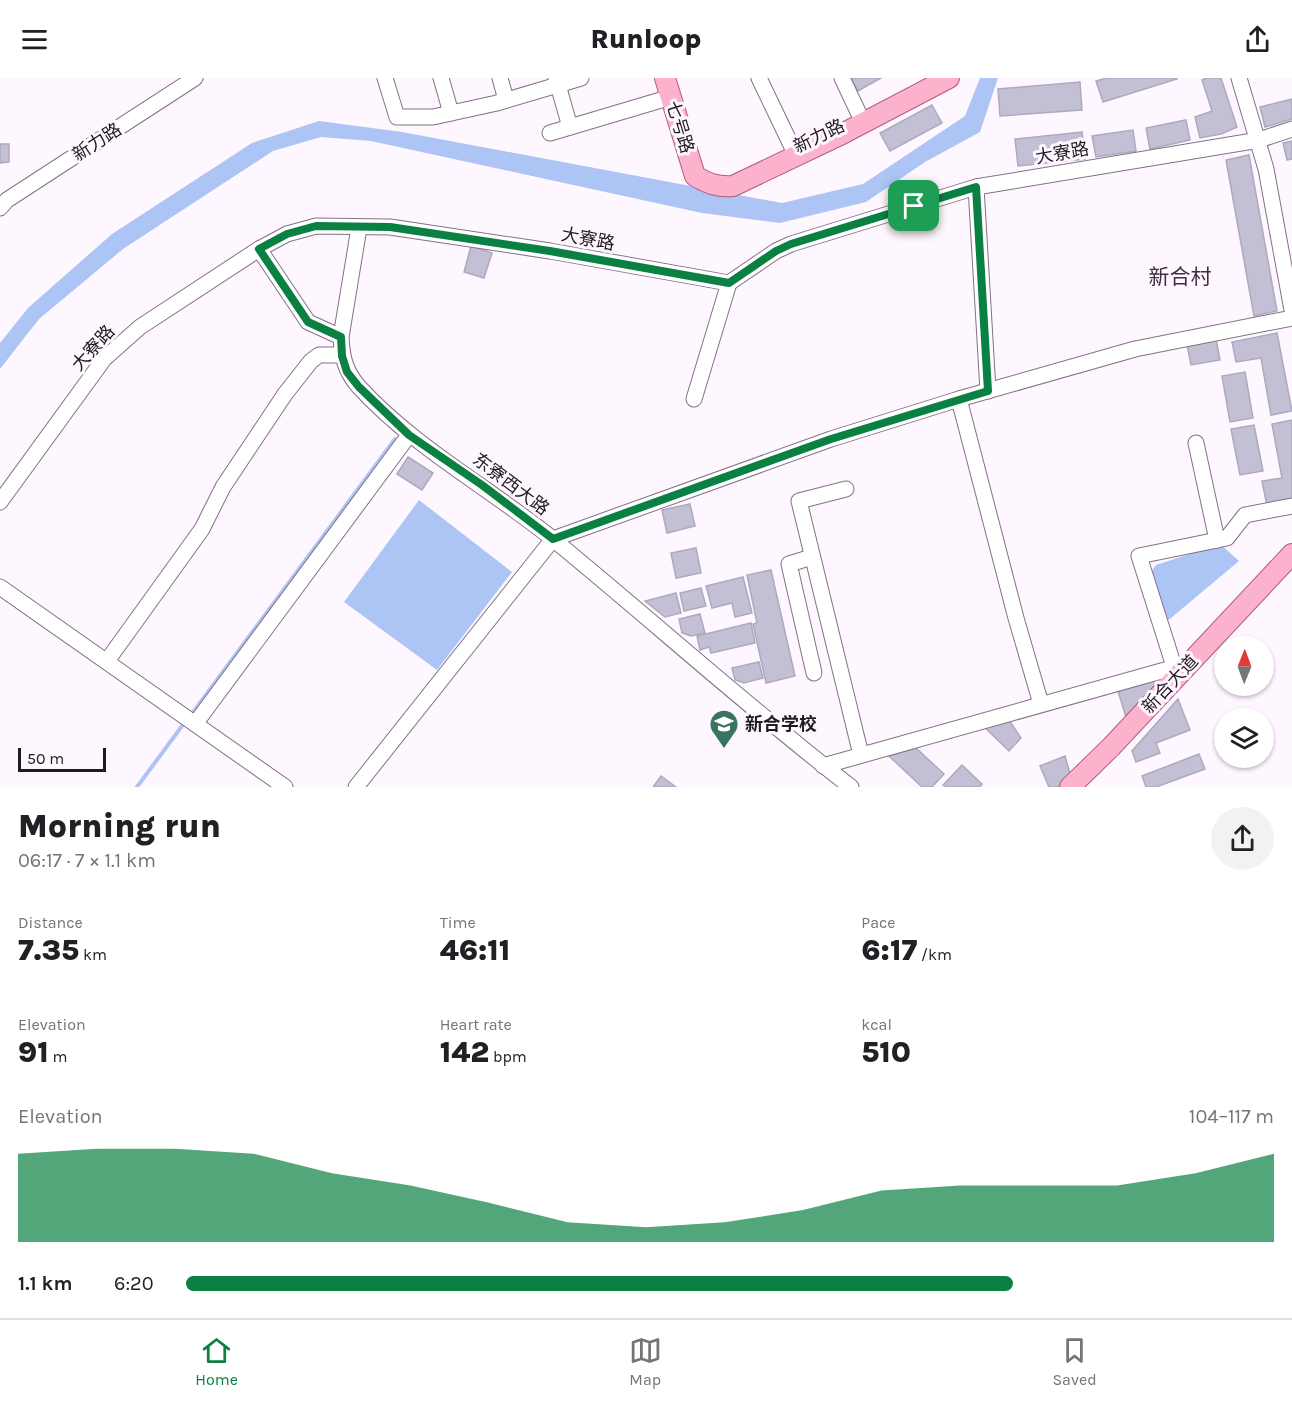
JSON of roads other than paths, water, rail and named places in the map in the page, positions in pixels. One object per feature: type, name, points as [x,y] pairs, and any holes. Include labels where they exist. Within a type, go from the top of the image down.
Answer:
[{"type":"main road","name":"七号路","points":[[665,78],[700,171]]},
{"type":"main road","name":"七号路","points":[[678,78],[700,171]]},
{"type":"main road","name":"新力路","points":[[700,171],[720,177],[749,174],[931,78]]},
{"type":"main road","points":[[749,174],[842,134],[950,78]]},
{"type":"main road","name":"新合大道","points":[[1070,787],[1292,554]]},
{"type":"street","name":"新力路","points":[[0,208],[8,200],[195,78]]},
{"type":"street","points":[[385,78],[397,117],[433,117],[506,100],[557,81],[581,78]]},
{"type":"street","points":[[441,78],[450,113]]},
{"type":"street","points":[[500,78],[506,100]]},
{"type":"street","points":[[759,78],[793,149]]},
{"type":"street","points":[[842,78],[860,116]]},
{"type":"street","points":[[1239,78],[1266,169],[1292,310]]},
{"type":"street","points":[[557,81],[570,127]]},
{"type":"street","points":[[550,133],[671,97]]},
{"type":"street","name":"大寮路","points":[[0,502],[104,359],[140,327],[259,249],[287,234],[316,226],[390,227],[729,283],[776,251],[791,244],[976,187],[1258,140],[1292,129]]},
{"type":"street","points":[[976,187],[988,391]]},
{"type":"street","name":"东寮西大路","points":[[359,228],[341,337],[342,356],[347,372],[359,387],[409,435],[482,485],[553,539],[850,787]]},
{"type":"street","points":[[259,249],[308,322],[341,337]]},
{"type":"street","points":[[694,399],[729,283]]},
{"type":"street","points":[[356,787],[553,539],[831,439],[958,399],[1135,349],[1292,318]]},
{"type":"street","points":[[107,662],[202,529],[223,487],[311,361],[320,356],[342,356]]},
{"type":"street","points":[[958,399],[1041,704]]},
{"type":"street","points":[[195,724],[409,435]]},
{"type":"street","points":[[1196,443],[1217,540]]},
{"type":"street","points":[[846,489],[799,501],[861,755]]},
{"type":"street","points":[[823,766],[1041,704],[1180,669],[1139,556],[1227,538],[1245,515],[1292,507]]},
{"type":"street","points":[[812,557],[789,564],[814,673]]},
{"type":"street","points":[[0,587],[285,787]]},
{"type":"water","points":[[980,78],[998,78],[980,132],[925,162],[866,202],[780,223],[702,213],[371,141],[321,137],[273,151],[123,249],[39,319],[0,369],[0,343],[28,308],[112,234],[252,143],[319,121],[402,132],[782,203],[863,184],[965,116]]},
{"type":"water","points":[[419,500],[512,572],[437,670],[344,602]]},
{"type":"water","points":[[1220,544],[1239,561],[1165,623],[1149,574],[1156,565]]},
{"type":"waterway","points":[[194,711],[395,439]]},
{"type":"waterway","points":[[137,787],[182,726]]},
{"type":"place","name":"新合学校","points":[[724,750]]},
{"type":"district","name":"新合村","points":[[1180,277]]}]
